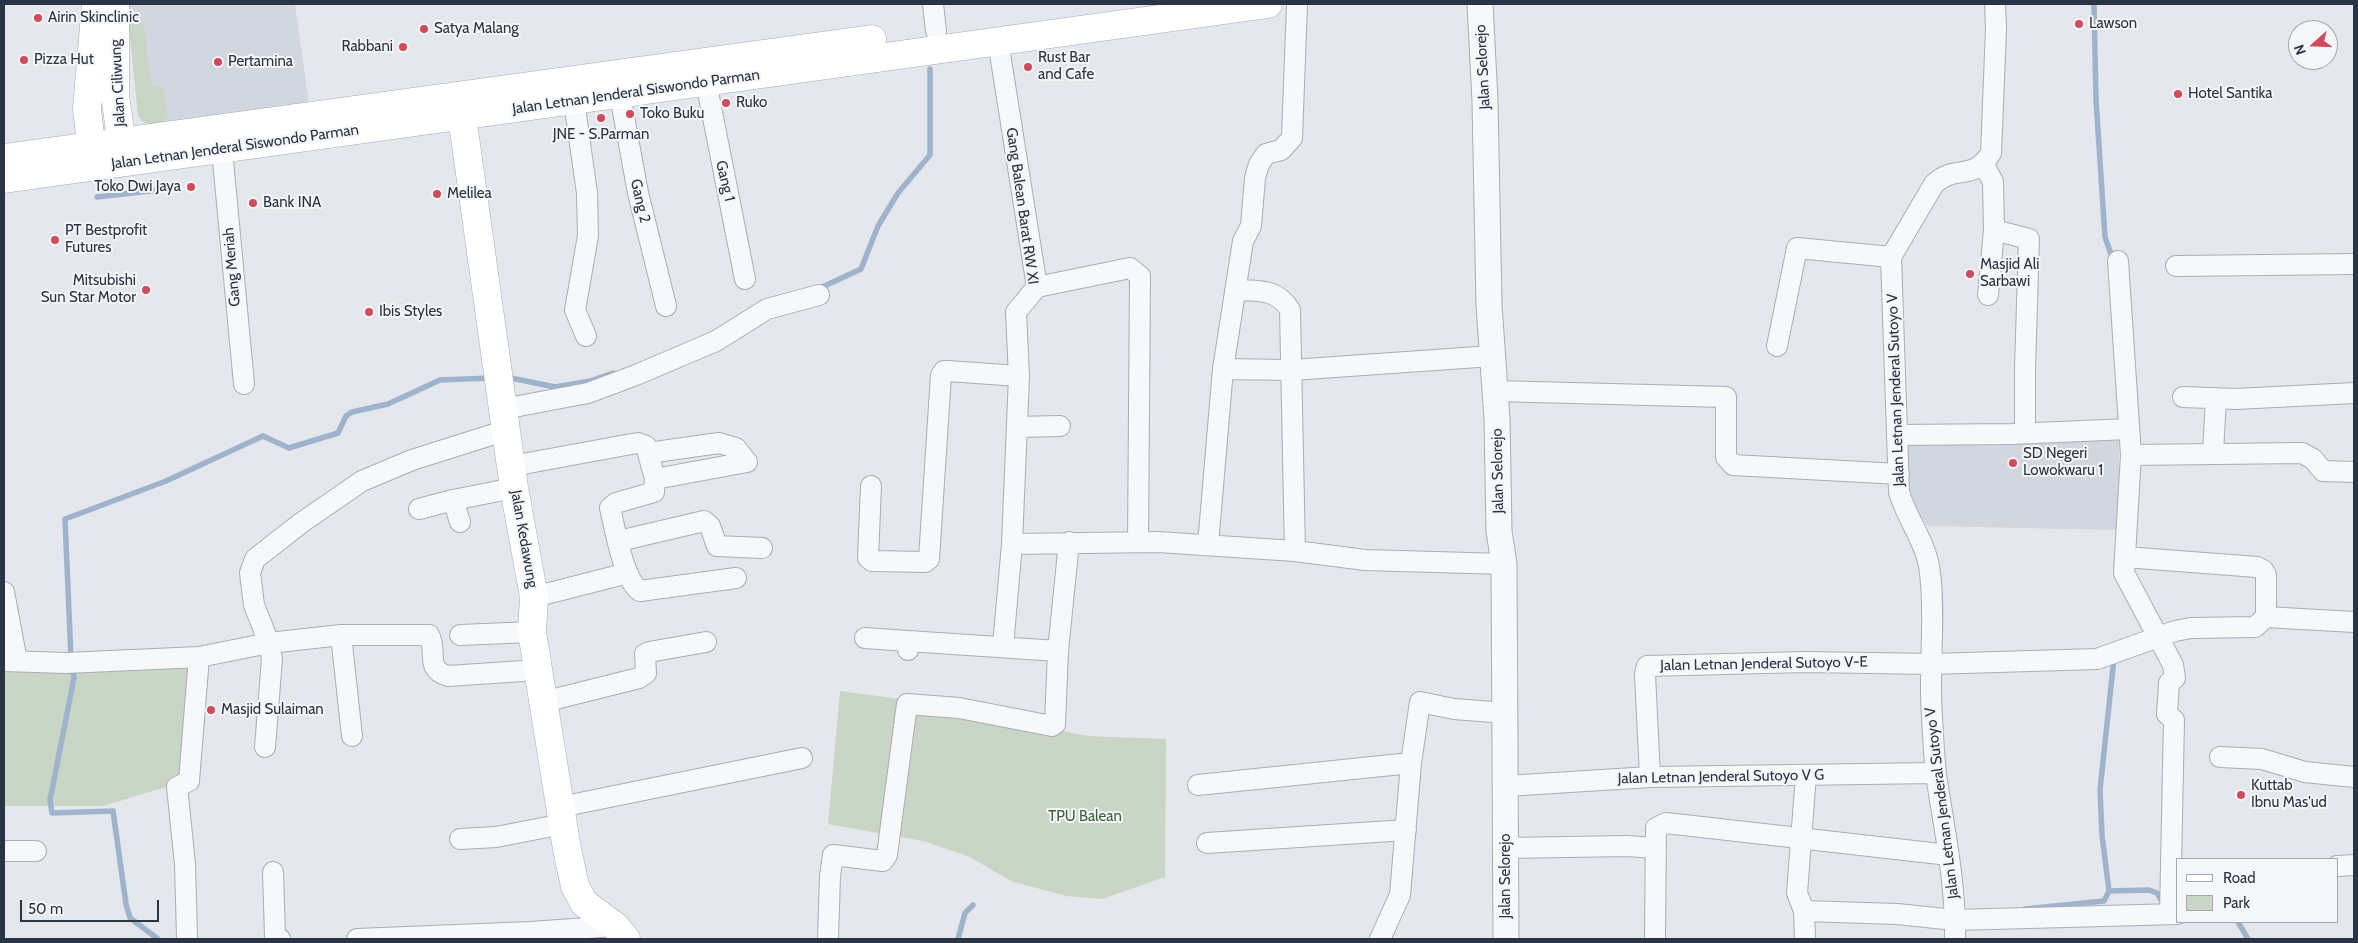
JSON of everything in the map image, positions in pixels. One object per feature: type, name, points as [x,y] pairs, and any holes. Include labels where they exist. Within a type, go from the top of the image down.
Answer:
[{"type":"main road","name":"Jalan Ciliwung","points":[[92,156],[87,109],[96,4]]},
{"type":"main road","name":"Jalan Ciliwung","points":[[115,4],[115,95],[123,151]]},
{"type":"main road","name":"Jalan Letnan Jenderal Siswondo Parman","points":[[4,179],[92,156],[123,151],[936,31],[1132,4]]},
{"type":"main road","name":"Jalan Letnan Jenderal Siswondo Parman","points":[[123,151],[222,150],[1268,4]]},
{"type":"main road","name":"Jalan Kedawung","points":[[462,116],[513,477],[534,596],[532,632],[561,816],[575,886],[579,896],[584,903],[621,933]]},
{"type":"main road","name":"Jalan Letnan Jenderal Siswondo Parman","points":[[4,158],[92,156]]},
{"type":"street","points":[[933,4],[936,31]]},
{"type":"street","points":[[1208,545],[1223,369],[1243,241],[1251,226],[1255,178],[1259,164],[1266,154],[1281,150],[1292,138],[1297,4]]},
{"type":"street","name":"Jalan Selorejo","points":[[1480,4],[1485,101],[1489,305],[1495,391],[1499,531],[1504,564],[1506,939]]},
{"type":"street","points":[[1777,346],[1797,248],[1891,258],[1934,184],[1941,177],[1976,170],[1984,165],[1991,153],[1996,29],[1995,4]]},
{"type":"street","name":"Gang Balean Barat RW XI","points":[[998,41],[1037,287],[1016,312],[1019,376],[1012,544],[1003,646]]},
{"type":"street","name":"Gang 1","points":[[706,82],[745,280]]},
{"type":"street","name":"Gang 2","points":[[620,95],[638,193],[666,306]]},
{"type":"street","points":[[574,101],[587,192],[588,236],[575,310],[586,336]]},
{"type":"street","name":"Gang Meriah","points":[[222,150],[244,384]]},
{"type":"street","points":[[1984,165],[1993,182],[1994,230],[1988,295]]},
{"type":"street","points":[[1994,230],[2029,239],[2025,434]]},
{"type":"street","name":"Jalan Letnan Jenderal Sutoyo V","points":[[1891,258],[1899,492],[1903,506],[1920,538],[1930,573],[1932,664],[1930,695],[1936,772],[1949,855],[1955,930]]},
{"type":"street","points":[[1804,911],[1897,914],[1955,930],[2172,911],[2174,872],[2172,769],[2174,720],[2168,714],[2169,683],[2175,678],[2172,665],[2124,573],[2131,455],[2124,430],[2118,260]]},
{"type":"street","points":[[2176,266],[2354,264]]},
{"type":"street","points":[[1037,287],[1130,268],[1140,276],[1138,542]]},
{"type":"street","points":[[1234,290],[1273,293],[1285,301],[1290,310],[1295,550]]},
{"type":"street","points":[[265,747],[272,659],[269,643],[254,605],[250,573],[256,559],[301,523],[362,481],[412,460],[502,398],[588,393],[716,341],[767,309],[819,296]]},
{"type":"street","points":[[1223,369],[1292,370],[1492,356]]},
{"type":"street","points":[[871,486],[868,558],[872,561],[925,562],[929,558],[941,375],[944,371],[948,371],[1019,376]]},
{"type":"street","points":[[1495,391],[1726,397],[1726,457],[1733,465],[1898,474]]},
{"type":"street","points":[[2184,397],[2216,398],[2354,393]]},
{"type":"street","points":[[2213,453],[2216,398]]},
{"type":"street","points":[[1017,427],[1060,426]]},
{"type":"street","points":[[1897,435],[2025,434],[2124,430]]},
{"type":"street","points":[[648,453],[719,443],[736,448],[747,462],[655,479]]},
{"type":"street","points":[[419,509],[453,500],[513,477],[638,444],[646,446],[655,479],[654,492],[611,505],[610,508],[618,541],[634,588],[640,591],[736,578]]},
{"type":"street","points":[[2131,455],[2302,453],[2313,459],[2322,471],[2354,472]]},
{"type":"street","points":[[453,500],[460,522]]},
{"type":"street","points":[[618,541],[704,522],[710,526],[717,546],[762,548]]},
{"type":"street","points":[[828,939],[830,876],[833,856],[883,861],[887,855],[907,704],[959,708],[1052,726],[1056,718],[1058,651],[1069,542]]},
{"type":"street","points":[[1012,544],[1138,542],[1295,550],[1366,560],[1504,564]]},
{"type":"street","points":[[2125,558],[2257,567],[2263,570],[2266,575],[2266,617]]},
{"type":"street","points":[[534,596],[628,573]]},
{"type":"street","points":[[4,592],[10,661],[71,662],[199,657],[269,643],[342,635],[428,635],[437,671],[448,676],[538,670]]},
{"type":"street","points":[[1932,664],[2097,659],[2175,631],[2191,628],[2255,627],[2266,617],[2354,622]]},
{"type":"street","points":[[460,635],[532,632]]},
{"type":"street","points":[[342,635],[352,736]]},
{"type":"street","points":[[865,638],[908,645],[1003,646],[1058,651]]},
{"type":"street","points":[[543,702],[639,678],[646,673],[645,654],[706,642]]},
{"type":"street","points":[[187,939],[185,864],[177,787],[189,781],[199,657]]},
{"type":"street","name":"Jalan Letnan Jenderal Sutoyo V-E","points":[[1650,776],[1647,666],[1806,662],[1932,664]]},
{"type":"street","points":[[1380,939],[1400,896],[1411,763],[1420,702],[1454,709],[1506,713]]},
{"type":"street","points":[[2220,757],[2262,759],[2304,772],[2354,777]]},
{"type":"street","points":[[460,839],[496,837],[561,816],[802,758]]},
{"type":"street","points":[[1198,785],[1411,763]]},
{"type":"street","name":"Jalan Letnan Jenderal Sutoyo V G","points":[[1506,786],[1650,776],[1936,772]]},
{"type":"street","points":[[1805,939],[1804,911],[1797,893],[1806,775]]},
{"type":"street","points":[[1654,939],[1656,828],[1666,823],[1802,840],[1949,855]]},
{"type":"street","points":[[1207,842],[1406,830]]},
{"type":"street","points":[[1506,848],[1627,846],[1655,848]]},
{"type":"street","points":[[4,851],[36,851]]},
{"type":"street","points":[[2338,866],[2354,865]]},
{"type":"street","points":[[273,872],[275,936],[280,939]]},
{"type":"street","points":[[357,939],[621,933]]},
{"type":"shaded area","name":"Pertamina","points":[[127,4],[295,4],[309,104],[159,126],[143,122],[138,115]]},
{"type":"shaded area","name":"SD Negeri Lowokwaru 1","points":[[2119,434],[2119,530],[1928,526],[1917,513],[1907,488],[1907,438]]},
{"type":"green space","points":[[128,18],[144,24],[151,84],[164,89],[168,116],[159,126],[147,124],[138,115]]},
{"type":"green space","points":[[194,664],[186,781],[103,806],[4,806],[4,668]]},
{"type":"green space","name":"TPU Balean","points":[[840,691],[900,699],[1088,736],[1166,739],[1165,877],[1102,899],[1066,896],[1011,881],[970,857],[923,841],[828,824]]},
{"type":"waterway","points":[[2094,4],[2096,100],[2105,237],[2113,260]]},
{"type":"waterway","points":[[818,289],[861,269],[878,226],[898,193],[930,155],[930,69]]},
{"type":"waterway","points":[[97,197],[176,188]]},
{"type":"waterway","points":[[506,377],[555,387],[590,381],[613,373]]},
{"type":"waterway","points":[[71,658],[65,519],[166,481],[263,436],[289,448],[338,433],[346,416],[352,412],[388,404],[440,380],[492,378]]},
{"type":"waterway","points":[[2114,658],[2100,790],[2102,835],[2109,891],[2149,890],[2157,893],[2165,906]]},
{"type":"waterway","points":[[72,667],[74,678],[50,800],[52,813],[113,811],[126,904],[130,918],[158,939]]},
{"type":"waterway","points":[[2025,909],[2104,901],[2109,891]]},
{"type":"waterway","points":[[958,939],[965,913],[973,905]]},
{"type":"waterway","points":[[2239,923],[2248,939]]},
{"type":"place","name":"Airin Skinclinic","points":[[38,18]]},
{"type":"place","name":"Lawson","points":[[2079,24]]},
{"type":"place","name":"Satya Malang","points":[[424,29]]},
{"type":"place","name":"Rabbani","points":[[403,47]]},
{"type":"place","name":"Pizza Hut","points":[[24,60]]},
{"type":"place","name":"Pertamina","points":[[218,62]]},
{"type":"place","name":"Rust Bar and Cafe","points":[[1028,67]]},
{"type":"place","name":"Hotel Santika","points":[[2178,94]]},
{"type":"place","name":"Ruko","points":[[726,103]]},
{"type":"place","name":"Toko Buku","points":[[630,114]]},
{"type":"place","name":"JNE - S.Parman","points":[[601,118]]},
{"type":"place","name":"Toko Dwi Jaya","points":[[191,187]]},
{"type":"place","name":"Melilea","points":[[437,194]]},
{"type":"place","name":"Bank INA","points":[[253,203]]},
{"type":"place","name":"PT Bestprofit Futures","points":[[55,240]]},
{"type":"place","name":"Masjid Ali Sarbawi","points":[[1970,274]]},
{"type":"place","name":"Mitsubishi Sun Star Motor","points":[[146,290]]},
{"type":"place","name":"Ibis Styles","points":[[369,312]]},
{"type":"place","name":"SD Negeri Lowokwaru 1","points":[[2013,463]]},
{"type":"place","name":"Masjid Sulaiman","points":[[211,710]]},
{"type":"place","name":"Kuttab Ibnu Mas'ud","points":[[2241,795]]}]
